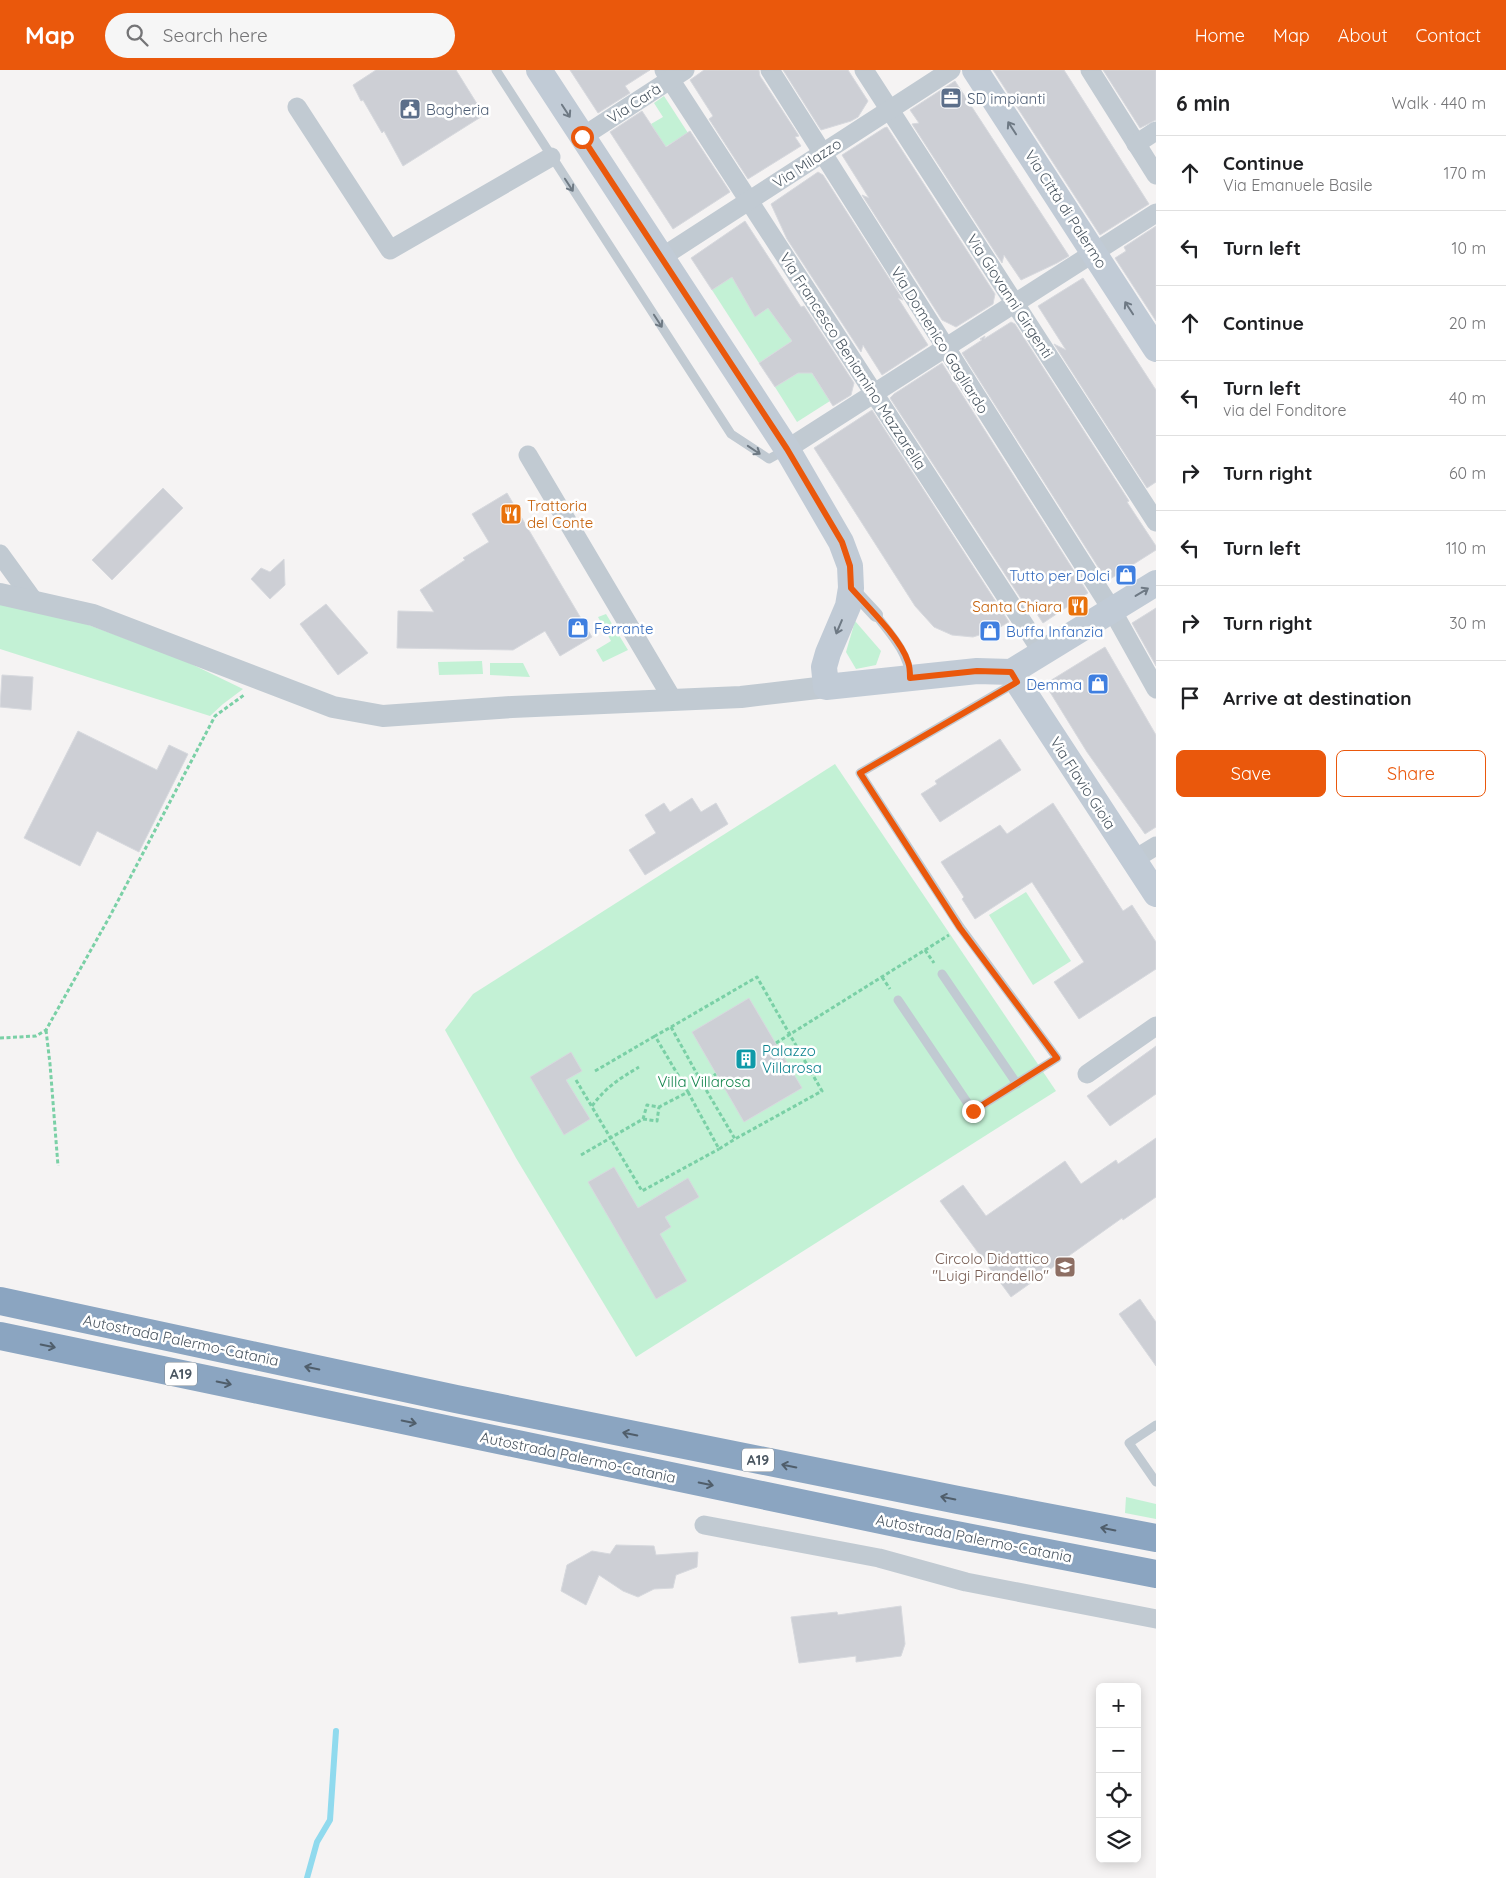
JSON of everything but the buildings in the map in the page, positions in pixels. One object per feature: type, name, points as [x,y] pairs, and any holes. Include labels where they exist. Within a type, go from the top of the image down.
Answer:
[{"type":"highway","name":"Autostrada Palermo-Catania","points":[[0,1301],[456,1399],[1156,1538]]},
{"type":"highway","name":"Autostrada Palermo-Catania","points":[[0,1336],[872,1518],[1156,1574]]},
{"type":"main road","points":[[539,70],[787,449],[842,542],[850,566],[851,588],[848,606],[824,667],[826,687],[977,671],[1014,677],[1042,652],[1156,583]]},
{"type":"main road","name":"Via Città di Palermo","points":[[975,70],[1156,349]]},
{"type":"main road","name":"Via Flavio Gioia","points":[[1014,677],[1156,894]]},
{"type":"street","name":"Via Domenico Gagliardo","points":[[770,70],[1112,610],[1156,689]]},
{"type":"street","name":"Via Giovanni Girgenti","points":[[864,70],[1156,522]]},
{"type":"street","name":"Via Milazzo","points":[[662,257],[951,70]]},
{"type":"street","points":[[1090,70],[1156,175]]},
{"type":"street","name":"Via Carà","points":[[582,137],[673,73]]},
{"type":"street","name":"Via Francesco Beniamino Mazzarella","points":[[673,73],[748,201],[1042,652]]},
{"type":"street","points":[[297,107],[390,250],[551,157]]},
{"type":"street","points":[[1136,144],[1156,131]]},
{"type":"street","points":[[787,449],[1156,213]]},
{"type":"street","points":[[528,455],[673,700]]},
{"type":"street","points":[[0,554],[34,601]]},
{"type":"street","points":[[851,588],[876,615]]},
{"type":"street","points":[[0,594],[93,615],[333,707],[383,716],[741,697],[826,687]]},
{"type":"street","points":[[1133,860],[1156,846]]},
{"type":"street","points":[[1087,1074],[1156,1026]]},
{"type":"street","points":[[704,1525],[879,1558],[966,1582],[1156,1619]]},
{"type":"lane","points":[[496,70],[731,434],[769,459],[787,449]]},
{"type":"lane","points":[[876,615],[904,650],[909,663],[910,678]]},
{"type":"lane","points":[[898,1000],[973,1111],[1057,1058],[960,928],[860,773],[1014,677]]},
{"type":"lane","points":[[942,974],[1017,1084]]},
{"type":"lane","points":[[1156,1425],[1129,1443],[1156,1482]]},
{"type":"path","points":[[0,1038],[36,1036],[46,1030],[110,916],[215,716],[238,698],[266,682]]},
{"type":"path","points":[[776,1043],[960,928]]},
{"type":"path","points":[[576,1080],[642,1191],[822,1091],[757,977],[595,1071]]},
{"type":"path","points":[[671,1027],[734,1139]]},
{"type":"path","points":[[46,1030],[58,1166]]},
{"type":"path","points":[[655,1036],[688,1092],[718,1149]]},
{"type":"path","points":[[592,1106],[603,1091],[618,1079],[639,1067]]},
{"type":"path","points":[[702,1083],[716,1074]]},
{"type":"path","points":[[643,1119],[647,1105],[659,1107],[688,1092]]},
{"type":"path","points":[[581,1155],[643,1119],[657,1122],[659,1107]]},
{"type":"green space","points":[[664,96],[688,133],[665,147],[651,124],[663,117],[654,103]]},
{"type":"green space","points":[[744,268],[792,341],[759,363],[712,290]]},
{"type":"green space","points":[[808,367],[830,401],[797,422],[775,387]]},
{"type":"green space","points":[[0,601],[56,613],[181,659],[243,689],[210,716],[0,649]]},
{"type":"green space","points":[[606,614],[628,650],[603,662],[596,650],[611,641],[598,617]]},
{"type":"green space","points":[[855,621],[881,651],[876,665],[856,669],[846,652]]},
{"type":"green space","points":[[482,661],[483,674],[439,675],[438,662]]},
{"type":"green space","points":[[490,663],[523,663],[530,677],[490,675]]},
{"type":"green space","name":"Villa Villarosa","points":[[835,764],[1056,1091],[636,1357],[516,1158],[445,1030],[473,994]]},
{"type":"green space","points":[[1026,892],[1071,961],[1033,985],[989,915]]},
{"type":"green space","points":[[1126,1497],[1156,1504],[1156,1519],[1125,1513]]},
{"type":"waterway","points":[[307,1878],[317,1842],[330,1820],[336,1731]]},
{"type":"place","name":"SD impianti","points":[[951,98]]},
{"type":"place","name":"Bagheria","points":[[410,109]]},
{"type":"place","name":"Trattoria del Conte","points":[[511,514]]},
{"type":"place","name":"Tutto per Dolci","points":[[1126,575]]},
{"type":"place","name":"Santa Chiara","points":[[1078,606]]},
{"type":"place","name":"Ferrante","points":[[578,628]]},
{"type":"place","name":"Buffa Infanzia","points":[[990,631]]},
{"type":"place","name":"Demma","points":[[1098,684]]},
{"type":"place","name":"Palazzo Villarosa","points":[[746,1059]]},
{"type":"place","name":"Circolo Didattico \"Luigi Pirandello\"","points":[[1065,1267]]},
{"type":"route","points":[[582,137],[787,449],[842,542],[850,566],[851,588],[904,650],[909,663],[910,678],[977,671],[1011,672],[1017,682],[860,773],[960,928],[1057,1058],[973,1111]]}]
